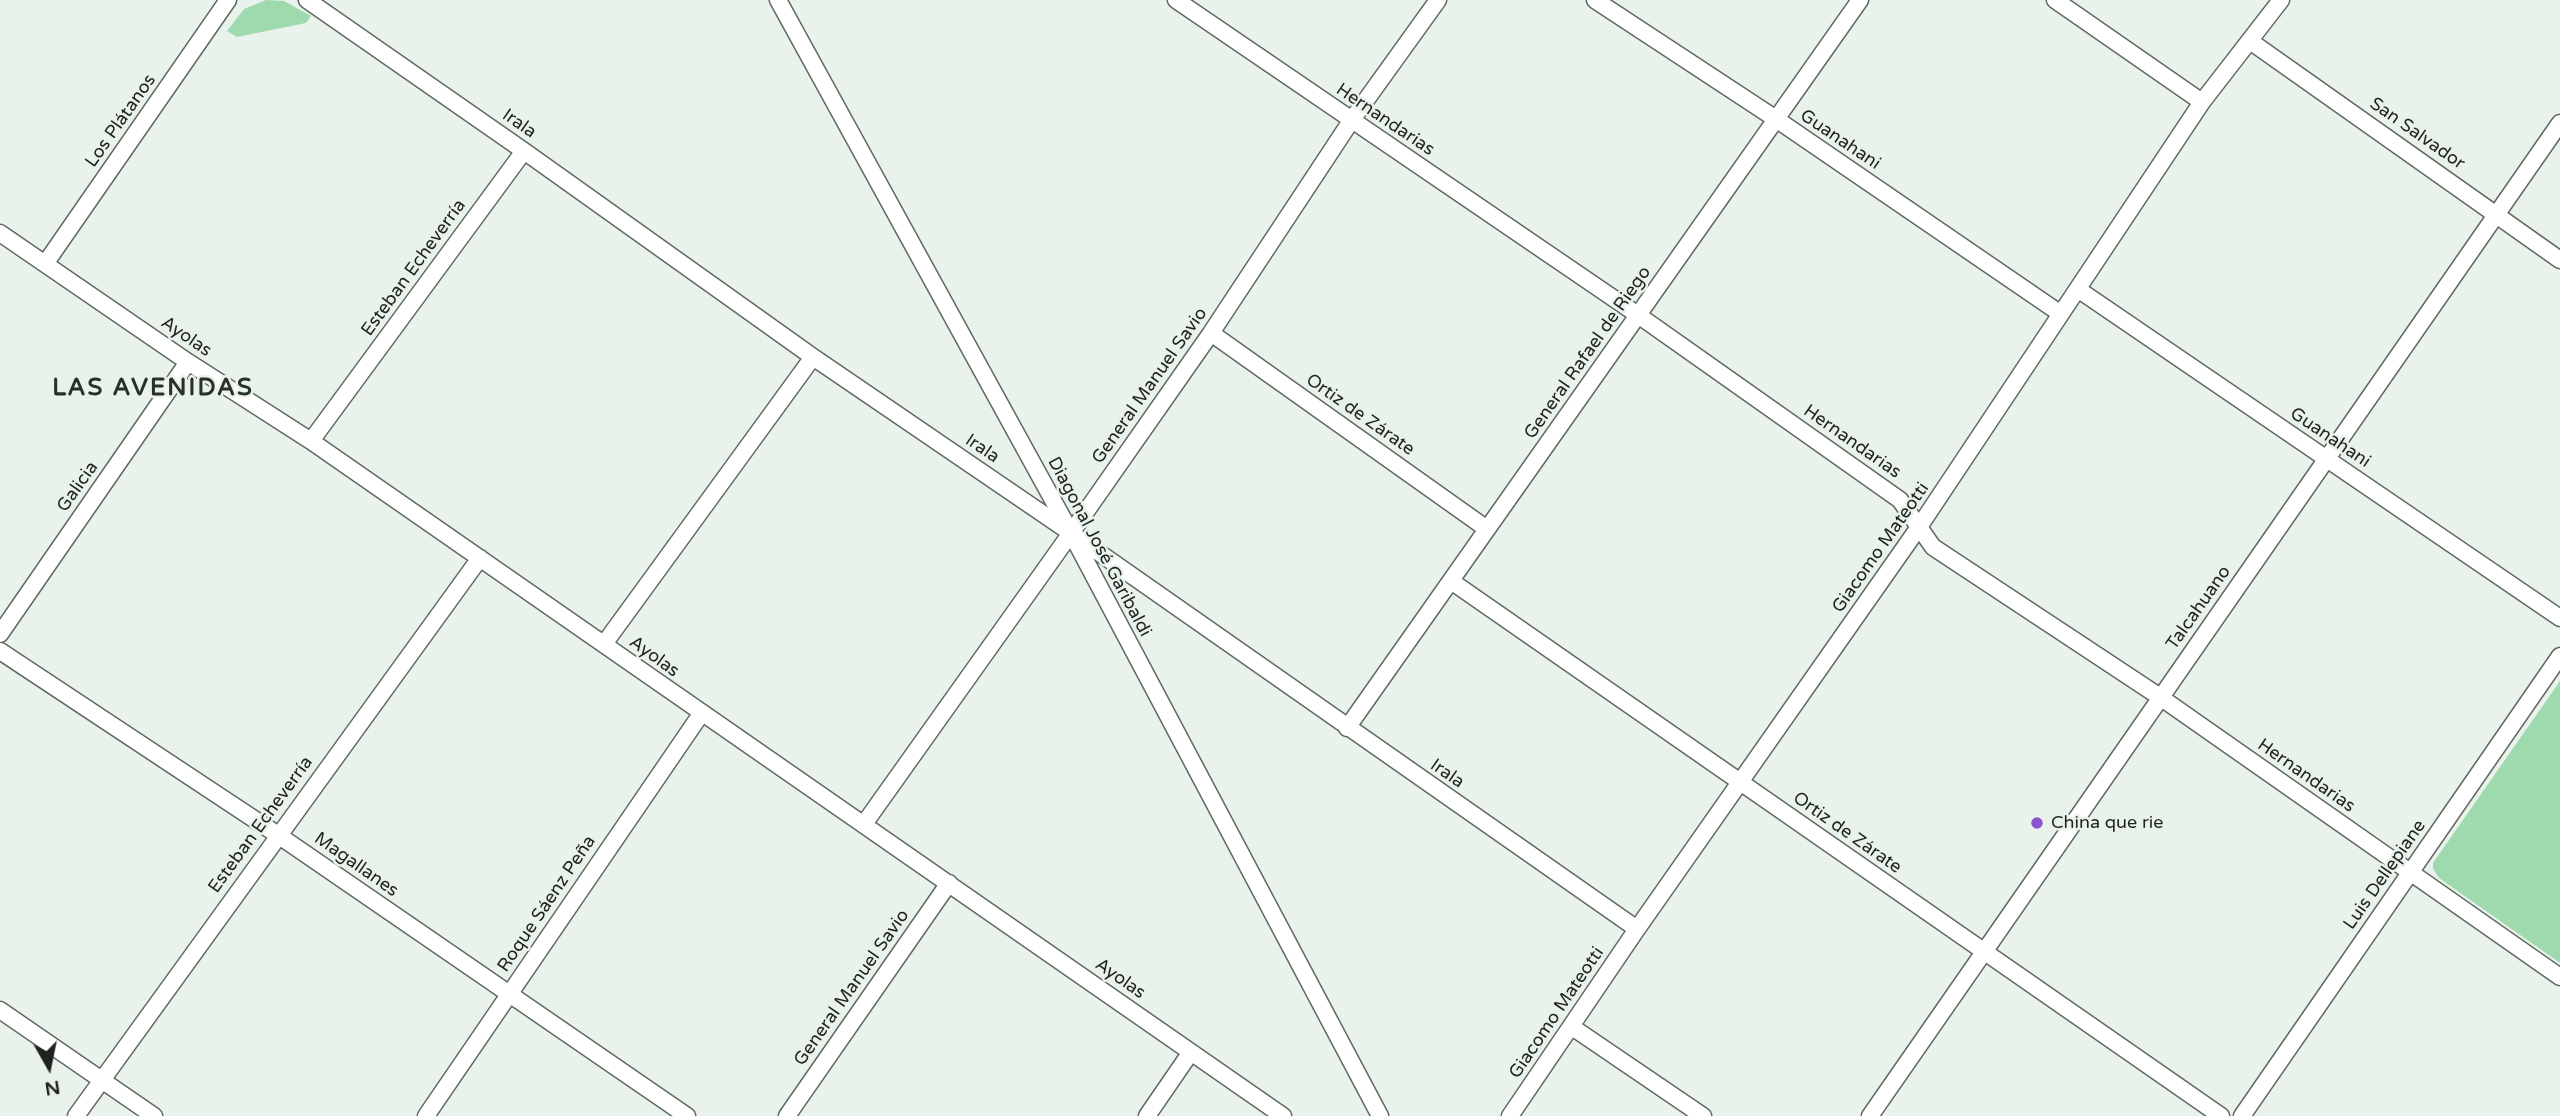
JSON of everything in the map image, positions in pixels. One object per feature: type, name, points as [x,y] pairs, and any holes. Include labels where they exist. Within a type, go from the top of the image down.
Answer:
[{"type":"street","name":"Los Plátanos","points":[[45,264],[228,0]]},
{"type":"street","name":"Irala","points":[[307,0],[813,357],[1071,533],[1637,929]]},
{"type":"street","name":"Diagonal José Garibaldi","points":[[778,0],[1071,533],[1380,1116]]},
{"type":"street","name":"Hernandarias","points":[[1177,0],[1638,315],[1900,500],[1933,547],[2160,697],[2560,977]]},
{"type":"street","name":"General Manuel Savio","points":[[863,824],[1211,333],[1351,121],[1438,0]]},
{"type":"street","name":"Guanahani","points":[[1595,0],[1776,119],[2061,314]]},
{"type":"street","name":"General Rafael de Riego","points":[[1347,728],[1860,0]]},
{"type":"street","points":[[2054,0],[2202,102]]},
{"type":"street","name":"Giacomo Mateotti","points":[[1510,1116],[1573,1027],[1637,929],[1919,527],[2202,102],[2281,0]]},
{"type":"street","name":"San Salvador","points":[[2250,41],[2496,212],[2560,260]]},
{"type":"street","name":"Talcahuano","points":[[1870,1116],[2560,123]]},
{"type":"street","name":"Esteban Echeverría","points":[[311,441],[524,151]]},
{"type":"street","name":"Ayolas","points":[[0,233],[188,362],[311,441],[1283,1116]]},
{"type":"street","name":"Guanahani","points":[[2079,290],[2560,618]]},
{"type":"street","name":"Ortiz de Zárate","points":[[1211,333],[1487,529]]},
{"type":"street","points":[[604,644],[813,357]]},
{"type":"street","name":"Galicia","points":[[0,634],[188,362]]},
{"type":"street","name":"Esteban Echeverría","points":[[76,1116],[100,1079],[480,558]]},
{"type":"street","name":"Ortiz de Zárate","points":[[1451,581],[2221,1116]]},
{"type":"street","name":"Magallanes","points":[[0,651],[278,835],[687,1116]]},
{"type":"street","name":"Luis Dellepiane","points":[[2242,1116],[2560,656]]},
{"type":"street","name":"Roque Sáenz Peña","points":[[426,1116],[701,714]]},
{"type":"street","name":"General Manuel Savio","points":[[787,1116],[949,883]]},
{"type":"street","points":[[0,1010],[154,1116]]},
{"type":"street","points":[[1573,1027],[1703,1116]]},
{"type":"street","points":[[1147,1116],[1191,1052]]},
{"type":"green space","points":[[266,0],[284,1],[311,16],[306,23],[237,37],[227,31],[244,9]]},
{"type":"green space","points":[[2560,681],[2560,963],[2439,878],[2433,869],[2433,863]]},
{"type":"place","name":"China que rie","points":[[2037,823]]},
{"type":"district","name":"LAS AVENIDAS","points":[[153,389]]}]
